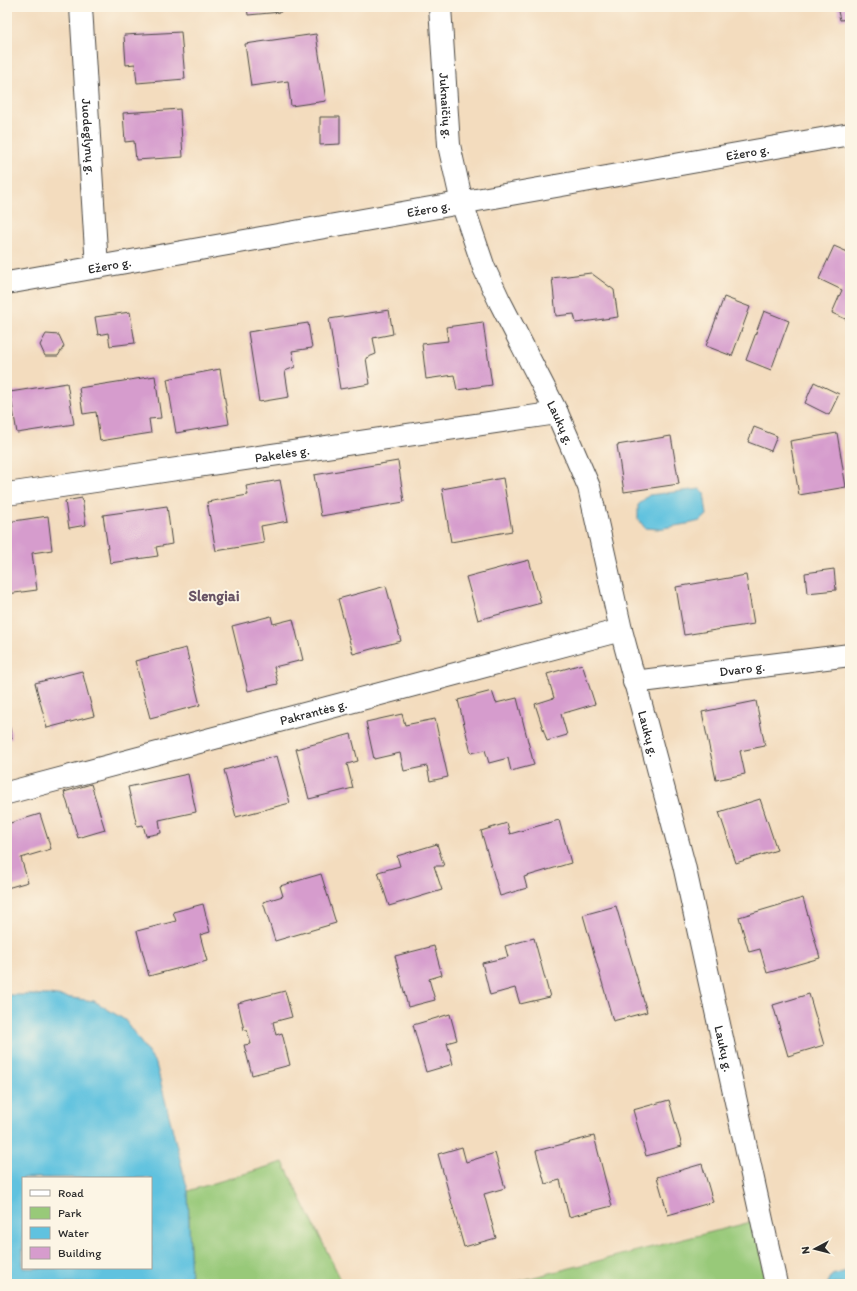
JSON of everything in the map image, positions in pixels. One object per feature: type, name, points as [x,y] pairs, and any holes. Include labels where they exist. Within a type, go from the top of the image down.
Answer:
[{"type":"street","name":"Juodeglynų g.","points":[[81,7],[97,267]]},
{"type":"street","name":"Juknaičių g.","points":[[440,7],[449,145],[462,203]]},
{"type":"street","name":"Ežero g.","points":[[7,283],[850,134]]},
{"type":"street","name":"Laukų g.","points":[[462,203],[484,268],[557,413],[589,487],[620,630],[684,865],[776,1284]]},
{"type":"street","name":"Pakelės g.","points":[[7,494],[557,413]]},
{"type":"street","name":"Pakrantės g.","points":[[7,793],[620,630]]},
{"type":"street","name":"Dvaro g.","points":[[634,682],[850,655]]},
{"type":"green space","points":[[283,1162],[343,1284],[191,1284],[188,1191]]},
{"type":"green space","points":[[755,1221],[767,1284],[507,1284]]},
{"type":"water","points":[[700,489],[704,493],[707,515],[700,521],[658,529],[645,528],[638,519],[638,505],[649,495]]},
{"type":"water","points":[[7,995],[49,995],[94,1001],[125,1020],[156,1064],[188,1191],[191,1284],[7,1284]]},
{"type":"water","points":[[850,1270],[850,1284],[828,1284],[827,1282],[832,1275]]},
{"type":"building","points":[[247,7],[280,7],[281,12],[248,15]]},
{"type":"building","points":[[837,7],[850,7],[850,19],[840,20]]},
{"type":"building","points":[[181,32],[185,79],[137,83],[135,64],[126,65],[124,35]]},
{"type":"building","points":[[316,34],[326,101],[291,106],[288,81],[251,86],[245,44]]},
{"type":"building","points":[[180,109],[183,157],[136,160],[134,141],[125,142],[123,113]]},
{"type":"building","points":[[320,117],[340,117],[340,144],[320,145]]},
{"type":"building","points":[[834,246],[850,253],[850,321],[832,313],[842,290],[819,279]]},
{"type":"building","points":[[591,273],[614,290],[618,317],[576,323],[574,314],[556,316],[552,278]]},
{"type":"building","points":[[724,297],[750,307],[732,356],[706,346]]},
{"type":"building","points":[[389,310],[393,334],[373,338],[376,354],[366,358],[370,384],[340,389],[329,319]]},
{"type":"building","points":[[764,311],[789,321],[771,370],[746,360]]},
{"type":"building","points":[[130,312],[135,343],[110,346],[108,333],[98,335],[95,317]]},
{"type":"building","points":[[483,322],[492,385],[457,390],[454,375],[426,379],[422,344],[448,341],[446,327]]},
{"type":"building","points":[[308,323],[312,348],[292,351],[295,367],[285,371],[289,397],[259,402],[248,332]]},
{"type":"building","points":[[46,334],[59,335],[64,346],[58,356],[45,356],[40,345]]},
{"type":"building","points":[[220,369],[229,424],[176,433],[167,379]]},
{"type":"building","points":[[155,376],[161,418],[149,419],[151,433],[100,441],[96,412],[83,414],[79,388]]},
{"type":"building","points":[[814,382],[839,394],[829,415],[805,403]]},
{"type":"building","points":[[67,383],[74,424],[17,433],[10,392]]},
{"type":"building","points":[[754,427],[777,436],[771,451],[748,442]]},
{"type":"building","points":[[837,433],[846,487],[799,495],[790,441]]},
{"type":"building","points":[[671,436],[679,484],[624,492],[617,445]]},
{"type":"building","points":[[398,461],[404,502],[321,516],[314,475]]},
{"type":"building","points":[[503,478],[512,531],[451,542],[442,489]]},
{"type":"building","points":[[280,480],[288,521],[261,526],[264,543],[216,551],[207,502],[248,495],[246,486]]},
{"type":"building","points":[[82,498],[86,525],[69,528],[65,501]]},
{"type":"building","points":[[167,506],[172,544],[156,547],[158,556],[110,563],[103,515]]},
{"type":"building","points":[[48,516],[52,550],[32,553],[37,590],[7,594],[7,522]]},
{"type":"building","points":[[529,560],[541,603],[478,620],[466,577]]},
{"type":"building","points":[[834,569],[836,590],[807,593],[805,573]]},
{"type":"building","points":[[746,575],[754,624],[684,635],[676,587]]},
{"type":"building","points":[[386,586],[401,641],[353,654],[338,599]]},
{"type":"building","points":[[271,616],[273,624],[293,619],[303,660],[274,667],[278,684],[248,691],[232,626]]},
{"type":"building","points":[[186,648],[200,705],[150,718],[135,661]]},
{"type":"building","points":[[582,664],[595,704],[561,714],[567,735],[547,741],[535,704],[554,698],[547,674]]},
{"type":"building","points":[[82,671],[94,716],[47,728],[35,683]]},
{"type":"building","points":[[492,691],[496,703],[517,698],[534,765],[511,771],[508,758],[489,763],[485,750],[471,753],[458,700]]},
{"type":"building","points":[[756,701],[765,746],[740,751],[745,774],[716,780],[702,712]]},
{"type":"building","points":[[7,714],[12,739],[7,739]]},
{"type":"building","points":[[402,714],[405,725],[435,719],[448,777],[430,781],[427,766],[404,771],[400,753],[374,759],[366,722]]},
{"type":"building","points":[[351,734],[358,761],[347,764],[353,788],[309,799],[296,749]]},
{"type":"building","points":[[277,756],[290,803],[236,817],[224,770]]},
{"type":"building","points":[[188,774],[196,812],[159,820],[161,833],[146,836],[143,825],[137,826],[128,787]]},
{"type":"building","points":[[91,784],[105,830],[78,838],[64,792]]},
{"type":"building","points":[[760,799],[777,850],[736,863],[719,812]]},
{"type":"building","points":[[40,814],[51,849],[21,858],[28,882],[7,888],[7,824]]},
{"type":"building","points":[[559,820],[571,863],[524,877],[527,888],[500,896],[481,831],[507,823],[510,834]]},
{"type":"building","points":[[437,844],[444,866],[434,866],[442,890],[389,906],[378,872],[400,866],[397,856]]},
{"type":"building","points":[[321,874],[336,923],[275,941],[263,902],[283,896],[280,886]]},
{"type":"building","points":[[803,898],[820,958],[767,973],[760,949],[749,952],[739,917]]},
{"type":"building","points":[[203,904],[210,932],[200,935],[207,961],[149,976],[137,931],[176,921],[173,912]]},
{"type":"building","points":[[616,906],[647,1012],[613,1021],[583,915]]},
{"type":"building","points":[[534,938],[550,997],[520,1004],[515,988],[490,995],[482,963],[508,957],[505,946]]},
{"type":"building","points":[[434,946],[442,975],[429,979],[435,1000],[408,1007],[395,956]]},
{"type":"building","points":[[285,991],[292,1017],[273,1022],[276,1035],[282,1033],[290,1065],[252,1075],[244,1045],[251,1044],[247,1030],[244,1030],[238,1003]]},
{"type":"building","points":[[809,994],[824,1045],[788,1056],[773,1005]]},
{"type":"building","points":[[450,1014],[457,1040],[447,1043],[453,1064],[426,1072],[413,1025]]},
{"type":"building","points":[[669,1100],[682,1146],[646,1156],[633,1110]]},
{"type":"building","points":[[594,1136],[612,1206],[569,1217],[560,1180],[545,1184],[536,1151]]},
{"type":"building","points":[[462,1147],[466,1162],[495,1153],[505,1188],[484,1194],[496,1238],[464,1247],[438,1154]]},
{"type":"building","points":[[702,1164],[713,1202],[668,1215],[657,1177]]},
{"type":"district","name":"Slengiai","points":[[214,596]]}]
